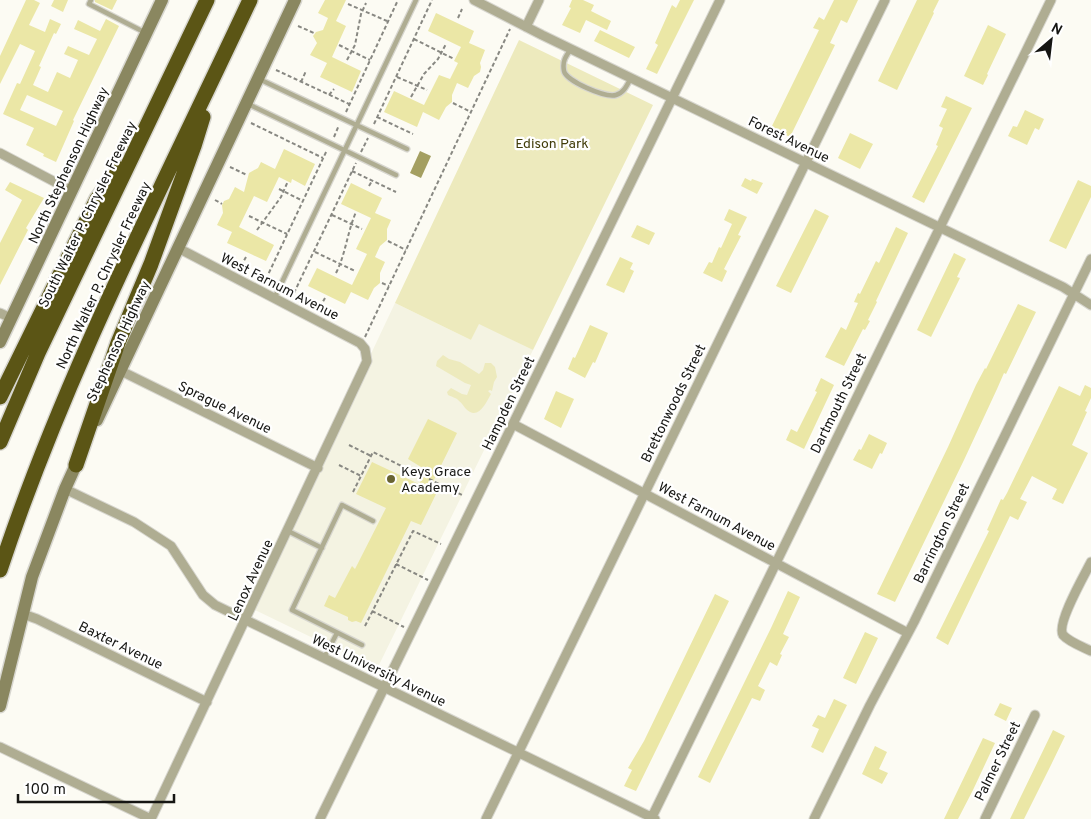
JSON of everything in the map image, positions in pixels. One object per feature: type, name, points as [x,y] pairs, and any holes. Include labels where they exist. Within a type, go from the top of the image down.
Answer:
[{"type":"highway","name":"South Walter P. Chrysler Freeway","points":[[0,442],[38,353],[207,0]]},
{"type":"highway","name":"North Walter P. Chrysler Freeway","points":[[0,570],[24,502],[86,348],[250,0]]},
{"type":"highway","points":[[76,465],[118,342],[151,264],[194,146],[217,70]]},
{"type":"highway","points":[[0,397],[97,199],[137,148]]},
{"type":"main road","name":"North Stephenson Highway","points":[[0,342],[5,316],[72,191],[162,0]]},
{"type":"main road","name":"Stephenson Highway","points":[[0,706],[32,577],[65,489],[295,0]]},
{"type":"street","name":"Forest Avenue","points":[[474,0],[571,49],[1063,287],[1091,305]]},
{"type":"street","points":[[526,27],[539,0]]},
{"type":"street","name":"Hampden Street","points":[[320,819],[720,0]]},
{"type":"street","name":"Brettonwoods Street","points":[[486,819],[885,0]]},
{"type":"street","name":"Dartmouth Street","points":[[652,819],[1051,0]]},
{"type":"street","points":[[0,153],[72,191]]},
{"type":"street","name":"West Farnum Avenue","points":[[178,248],[360,342],[366,352]]},
{"type":"street","name":"Barrington Street","points":[[814,819],[870,704],[908,633],[1091,259]]},
{"type":"street","name":"Lenox Avenue","points":[[151,819],[366,364],[366,352]]},
{"type":"street","name":"Sprague Avenue","points":[[120,371],[318,468]]},
{"type":"street","name":"West Farnum Avenue","points":[[513,424],[908,633]]},
{"type":"street","name":"West University Avenue","points":[[65,489],[134,522],[171,546],[203,595],[215,605],[652,819]]},
{"type":"street","points":[[1091,562],[1065,615],[1062,630],[1067,638],[1091,651]]},
{"type":"street","name":"Baxter Avenue","points":[[23,614],[37,619],[206,702]]},
{"type":"street","name":"Palmer Street","points":[[985,819],[1035,715]]},
{"type":"street","points":[[0,747],[151,819]]},
{"type":"lane","points":[[91,0],[89,4],[147,33]]},
{"type":"lane","points":[[274,299],[416,0]]},
{"type":"lane","points":[[571,49],[564,60],[564,72],[569,78],[583,86],[609,96],[616,95],[621,93],[631,78]]},
{"type":"lane","points":[[258,78],[407,149]]},
{"type":"lane","points":[[247,104],[396,175]]},
{"type":"lane","points":[[362,645],[292,610],[342,505],[373,520]]},
{"type":"lane","points":[[288,531],[322,548]]},
{"type":"lane","points":[[324,658],[337,632]]},
{"type":"path","points":[[345,114],[398,0]]},
{"type":"path","points":[[372,127],[432,0]]},
{"type":"path","points":[[347,60],[355,45],[362,11],[366,3]]},
{"type":"path","points":[[348,4],[388,22]]},
{"type":"path","points":[[458,18],[462,9]]},
{"type":"path","points":[[298,26],[314,34]]},
{"type":"path","points":[[364,338],[390,287],[512,27]]},
{"type":"path","points":[[414,39],[454,59]]},
{"type":"path","points":[[411,97],[424,74],[438,59],[446,44]]},
{"type":"path","points":[[338,45],[370,60]]},
{"type":"path","points":[[276,70],[349,104]]},
{"type":"path","points":[[301,82],[306,71]]},
{"type":"path","points":[[397,77],[427,90]]},
{"type":"path","points":[[330,95],[334,89]]},
{"type":"path","points":[[453,103],[472,113]]},
{"type":"path","points":[[377,117],[413,134]]},
{"type":"path","points":[[332,140],[341,122]]},
{"type":"path","points":[[250,123],[324,158]]},
{"type":"path","points":[[397,127],[399,123]]},
{"type":"path","points":[[360,152],[369,136]]},
{"type":"path","points":[[266,279],[328,148]]},
{"type":"path","points":[[294,294],[356,161]]},
{"type":"path","points":[[230,167],[247,175]]},
{"type":"path","points":[[352,171],[396,192]]},
{"type":"path","points":[[258,230],[276,205],[288,181]]},
{"type":"path","points":[[369,186],[372,181]]},
{"type":"path","points":[[279,189],[303,201]]},
{"type":"path","points":[[214,200],[222,204]]},
{"type":"path","points":[[336,273],[341,264],[356,212]]},
{"type":"path","points":[[332,214],[362,229]]},
{"type":"path","points":[[249,216],[287,234]]},
{"type":"path","points":[[388,241],[407,250]]},
{"type":"path","points":[[314,251],[356,271]]},
{"type":"path","points":[[241,266],[246,257]]},
{"type":"path","points":[[382,283],[390,287]]},
{"type":"path","points":[[320,307],[325,298]]},
{"type":"path","points":[[349,444],[371,456]]},
{"type":"path","points":[[353,492],[373,452],[422,476]]},
{"type":"path","points":[[340,465],[361,476]]},
{"type":"path","points":[[428,479],[464,496]]},
{"type":"path","points":[[365,626],[413,531],[441,544]]},
{"type":"path","points":[[396,564],[430,581]]},
{"type":"path","points":[[372,611],[406,628]]},
{"type":"shaded area","points":[[420,151],[431,156],[421,178],[410,173]]},
{"type":"shaded area","name":"Keys Grace Academy","points":[[395,303],[471,340],[479,323],[533,350],[377,669],[251,608]]},
{"type":"green space","name":"Edison Park","points":[[519,40],[653,105],[533,350],[479,324],[471,340],[395,303]]},
{"type":"green space","points":[[443,355],[460,362],[479,374],[483,370],[485,363],[491,363],[495,367],[497,377],[492,391],[488,391],[491,394],[478,412],[470,412],[457,399],[448,395],[447,392],[451,388],[467,395],[471,385],[436,366],[437,361]]},
{"type":"building","points":[[26,0],[34,0],[40,3],[29,25],[45,32],[50,19],[61,24],[56,34],[54,33],[39,66],[41,67],[33,85],[48,92],[57,72],[70,78],[78,60],[64,54],[68,46],[89,55],[97,39],[74,29],[78,20],[100,31],[106,19],[119,26],[73,120],[56,162],[26,145],[34,128],[3,114],[17,83],[20,84],[35,51],[20,44],[0,84],[0,56]],"holes":[[[27,95],[63,111],[56,126],[20,110]]]},
{"type":"building","points":[[54,0],[68,0],[63,12],[51,6]]},
{"type":"building","points":[[95,0],[117,0],[112,10],[95,2]]},
{"type":"building","points":[[325,0],[346,0],[336,21],[346,26],[332,57],[361,71],[352,92],[320,77],[327,63],[310,55],[317,43],[313,36],[316,32],[323,30],[328,18],[318,13]]},
{"type":"building","points":[[572,0],[583,0],[594,5],[591,11],[611,21],[607,30],[586,20],[580,33],[562,25],[571,8],[569,7]]},
{"type":"building","points":[[680,0],[694,0],[657,74],[646,69],[658,45],[655,43],[672,5],[676,8]]},
{"type":"building","points":[[834,0],[858,0],[847,23],[841,20],[830,43],[835,45],[790,137],[771,128],[819,30],[813,28],[819,17],[824,20]]},
{"type":"building","points":[[917,0],[939,0],[897,90],[878,81]]},
{"type":"building","points":[[436,13],[474,31],[469,43],[485,50],[480,63],[480,72],[474,76],[468,88],[457,83],[452,95],[452,102],[446,107],[439,120],[423,112],[417,127],[384,112],[394,91],[424,105],[439,75],[450,79],[458,63],[454,61],[461,47],[428,31]]},
{"type":"building","points":[[988,25],[1006,34],[983,85],[964,76]]},
{"type":"building","points":[[600,30],[635,47],[629,58],[594,41]]},
{"type":"building","points":[[946,96],[972,108],[924,203],[912,197],[938,146],[936,145],[943,128],[939,126],[947,109],[941,107]]},
{"type":"building","points":[[1025,110],[1044,119],[1039,130],[1035,128],[1027,145],[1008,136],[1013,126],[1017,127]]},
{"type":"building","points":[[850,133],[873,144],[860,169],[838,158]]},
{"type":"building","points":[[284,149],[315,164],[305,186],[292,179],[291,183],[279,177],[267,202],[254,196],[239,227],[274,245],[266,261],[227,243],[232,232],[217,225],[223,213],[222,205],[224,201],[229,199],[235,187],[244,192],[249,173],[258,168],[261,162],[275,169]]},
{"type":"building","points":[[745,178],[763,183],[757,194],[741,186]]},
{"type":"building","points":[[1078,180],[1091,186],[1091,197],[1066,249],[1049,241]]},
{"type":"building","points":[[10,182],[44,198],[26,228],[28,230],[0,285],[0,243],[22,200],[5,190]]},
{"type":"building","points":[[351,183],[382,198],[375,213],[391,220],[387,229],[387,240],[380,246],[375,257],[385,262],[380,273],[380,283],[374,288],[368,300],[351,292],[345,304],[308,286],[317,268],[352,285],[367,254],[356,249],[371,218],[341,204]]},
{"type":"building","points":[[729,209],[747,217],[738,235],[741,236],[724,269],[727,271],[722,282],[703,273],[709,262],[712,263],[719,247],[721,248],[732,224],[724,220]]},
{"type":"building","points":[[815,209],[829,216],[791,293],[776,286]]},
{"type":"building","points":[[637,225],[655,233],[649,245],[631,237]]},
{"type":"building","points":[[896,227],[908,233],[876,301],[868,320],[870,321],[865,330],[863,329],[844,366],[825,357],[841,327],[846,330],[858,303],[854,302],[858,293],[860,294],[876,261],[879,263]]},
{"type":"building","points":[[954,253],[966,259],[957,277],[960,278],[931,337],[917,330]]},
{"type":"building","points":[[620,257],[633,263],[630,269],[634,271],[624,293],[606,285]]},
{"type":"building","points":[[1018,304],[1036,312],[1006,374],[1004,373],[895,602],[877,594],[976,385],[986,369]]},
{"type":"building","points":[[590,325],[608,333],[595,363],[593,362],[585,378],[568,369]]},
{"type":"building","points":[[821,378],[834,385],[804,449],[786,440],[791,429],[797,432],[817,392],[815,391]]},
{"type":"building","points":[[1085,385],[1091,388],[1091,398],[1085,411],[1087,412],[1072,445],[1088,453],[1063,504],[1052,499],[1057,489],[1032,476],[1020,499],[1027,502],[1018,520],[1010,516],[948,645],[936,638],[989,531],[987,530],[1001,499],[1003,500],[1007,493],[1059,386],[1080,396]]},
{"type":"building","points":[[556,391],[574,399],[561,428],[544,419]]},
{"type":"building","points":[[428,419],[457,433],[430,488],[437,492],[421,525],[411,521],[361,623],[352,622],[348,620],[348,617],[324,606],[329,595],[335,598],[352,566],[355,569],[386,508],[356,494],[372,462],[419,484],[426,470],[408,459]]},
{"type":"building","points":[[869,434],[887,443],[872,469],[853,460],[859,449],[861,450]]},
{"type":"building","points":[[788,591],[800,597],[783,634],[789,637],[780,654],[782,655],[777,666],[770,662],[758,686],[765,690],[760,701],[752,698],[710,783],[698,777]]},
{"type":"building","points":[[715,594],[729,601],[636,791],[624,786],[632,770],[628,768],[644,741]]},
{"type":"building","points":[[865,632],[878,638],[856,684],[843,678]]},
{"type":"building","points":[[834,699],[847,705],[823,753],[811,747],[819,729],[812,726],[818,715],[825,718]]},
{"type":"building","points":[[1000,703],[1012,708],[1006,721],[994,715]]},
{"type":"building","points":[[1053,730],[1065,736],[1051,765],[1024,819],[1010,819]]},
{"type":"building","points":[[983,738],[995,743],[973,790],[958,819],[944,819]]},
{"type":"building","points":[[875,746],[887,752],[879,769],[888,773],[882,784],[862,774]]},
{"type":"place","name":"Keys Grace Academy","points":[[391,479]]}]
